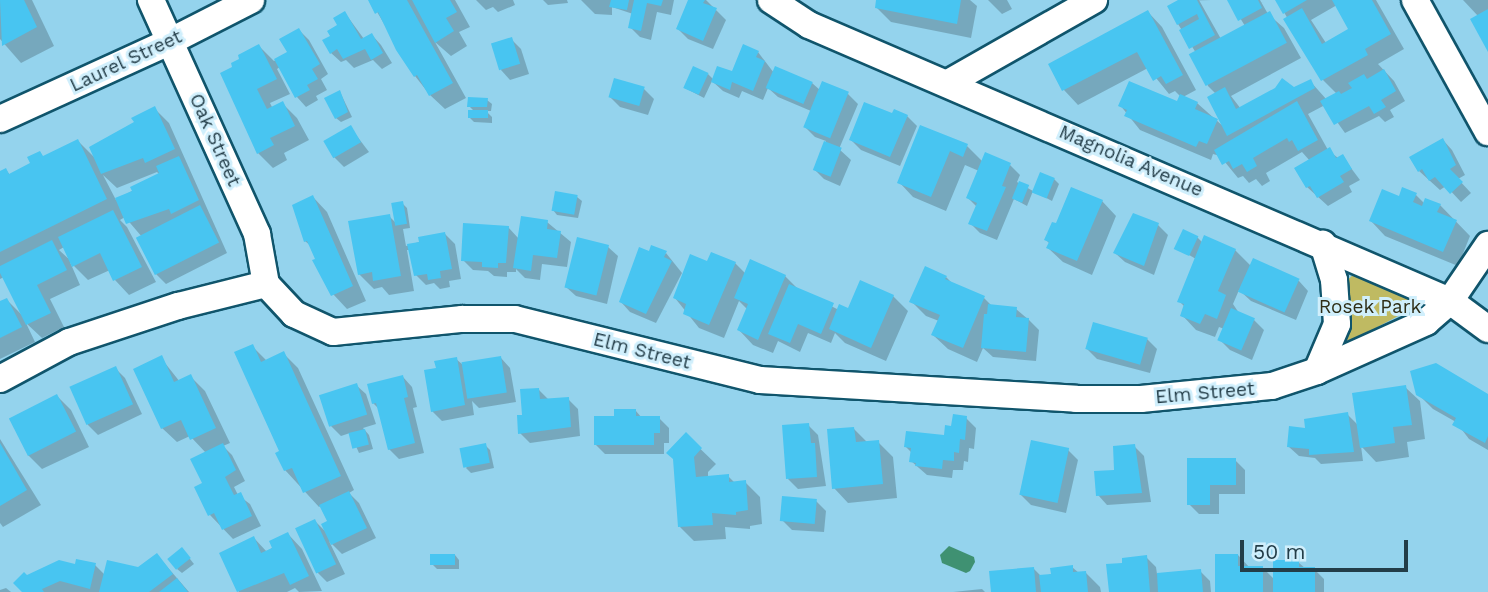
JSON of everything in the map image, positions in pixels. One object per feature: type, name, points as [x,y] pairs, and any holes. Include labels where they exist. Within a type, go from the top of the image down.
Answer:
[{"type":"street","name":"Oak Street","points":[[151,0],[257,234],[266,284]]},
{"type":"street","name":"Laurel Street","points":[[0,119],[171,41],[251,0]]},
{"type":"street","name":"Magnolia Avenue","points":[[771,0],[809,25],[1324,244],[1450,301],[1488,329]]},
{"type":"street","points":[[948,83],[1094,0]]},
{"type":"street","points":[[1415,0],[1488,132]]},
{"type":"street","points":[[1317,371],[1337,324],[1334,280],[1324,244]]},
{"type":"street","name":"Elm Street","points":[[266,284],[294,314],[333,332],[462,319],[515,319],[760,380],[1076,399],[1141,399],[1272,386],[1317,371],[1426,322],[1450,301],[1488,246]]},
{"type":"street","points":[[0,379],[69,342],[178,306],[266,284]]},
{"type":"green space","name":"Rosek Park","points":[[1353,275],[1419,305],[1351,341],[1345,340],[1346,281]]},
{"type":"shaded area","points":[[949,546],[974,557],[975,562],[970,571],[966,573],[942,563],[940,555]]},
{"type":"building","points":[[0,0],[24,0],[37,27],[2,46]]},
{"type":"building","points":[[368,0],[407,0],[453,83],[429,96],[417,75],[414,77],[396,50],[378,12],[375,14]]},
{"type":"building","points":[[412,0],[450,0],[457,12],[446,18],[454,31],[435,43]]},
{"type":"building","points":[[611,0],[629,0],[627,10],[609,7]]},
{"type":"building","points":[[634,0],[663,0],[661,6],[647,3],[641,31],[628,28]]},
{"type":"building","points":[[688,0],[705,0],[703,3],[717,8],[703,41],[676,29]]},
{"type":"building","points":[[876,0],[961,0],[957,24],[875,8]]},
{"type":"building","points":[[1178,0],[1197,0],[1215,35],[1189,49],[1179,30],[1199,19],[1197,14],[1177,25],[1167,6]]},
{"type":"building","points":[[1227,0],[1258,0],[1262,8],[1238,21]]},
{"type":"building","points":[[1275,0],[1307,0],[1283,14]]},
{"type":"building","points":[[1332,0],[1372,0],[1391,34],[1365,49],[1368,55],[1321,81],[1283,19],[1302,8],[1322,44],[1348,29]]},
{"type":"building","points":[[1488,9],[1488,52],[1470,19]]},
{"type":"building","points":[[1148,10],[1183,75],[1166,84],[1161,76],[1153,81],[1137,52],[1062,91],[1048,64]]},
{"type":"building","points":[[345,11],[361,39],[372,33],[383,53],[371,60],[365,49],[343,59],[337,49],[330,54],[322,40],[330,36],[327,31],[337,25],[333,18]]},
{"type":"building","points":[[1270,11],[1287,43],[1206,86],[1189,54]]},
{"type":"building","points":[[299,28],[320,64],[312,69],[318,79],[307,85],[310,90],[295,98],[274,59],[287,52],[279,39]]},
{"type":"building","points":[[512,37],[520,64],[499,70],[491,43]]},
{"type":"building","points":[[259,44],[277,79],[257,89],[267,109],[283,101],[295,126],[270,138],[274,145],[257,154],[220,73],[232,67],[231,63],[239,59],[238,55]]},
{"type":"building","points":[[743,44],[759,51],[756,57],[765,61],[753,91],[732,82],[730,90],[711,82],[717,66],[732,71]]},
{"type":"building","points":[[693,66],[709,73],[699,95],[683,88]]},
{"type":"building","points":[[775,66],[813,82],[803,104],[766,88]]},
{"type":"building","points":[[1384,69],[1396,91],[1381,100],[1386,107],[1374,114],[1369,106],[1334,125],[1320,101],[1339,91],[1341,94],[1352,88],[1348,83],[1364,74],[1367,79]]},
{"type":"building","points":[[614,78],[645,87],[639,106],[608,97]]},
{"type":"building","points":[[1282,78],[1294,87],[1311,79],[1315,88],[1227,136],[1207,97],[1225,87],[1236,109],[1275,88]]},
{"type":"building","points":[[822,81],[849,92],[830,138],[803,127]]},
{"type":"building","points":[[1129,81],[1177,101],[1180,94],[1198,102],[1195,109],[1218,119],[1207,144],[1199,141],[1196,147],[1124,116],[1127,110],[1118,106]]},
{"type":"building","points":[[340,90],[348,112],[335,119],[324,98]]},
{"type":"building","points":[[468,97],[488,98],[487,107],[467,107]]},
{"type":"building","points":[[1297,101],[1318,140],[1298,151],[1292,140],[1289,142],[1287,138],[1253,158],[1257,166],[1247,172],[1242,164],[1233,169],[1229,161],[1222,165],[1214,150]]},
{"type":"building","points":[[864,102],[892,113],[894,109],[908,115],[890,157],[849,140]]},
{"type":"building","points":[[155,106],[175,149],[145,163],[143,158],[101,174],[89,147],[134,122],[131,118]]},
{"type":"building","points":[[468,110],[488,110],[488,118],[468,118]]},
{"type":"building","points":[[351,125],[361,142],[333,158],[323,141]]},
{"type":"building","points":[[920,125],[968,144],[963,157],[950,151],[931,197],[897,183]]},
{"type":"building","points":[[1443,138],[1456,165],[1450,169],[1463,182],[1450,194],[1435,177],[1429,181],[1422,169],[1418,172],[1409,157]]},
{"type":"building","points":[[78,139],[107,199],[0,252],[0,171],[6,168],[9,174],[30,163],[27,157],[40,151],[43,156]]},
{"type":"building","points":[[824,141],[842,148],[831,177],[813,170]]},
{"type":"building","points":[[1330,147],[1336,158],[1343,154],[1352,169],[1340,176],[1344,182],[1317,198],[1310,186],[1306,188],[1294,168]]},
{"type":"building","points":[[985,152],[1011,163],[1002,186],[1006,187],[987,231],[968,224],[977,203],[966,198]]},
{"type":"building","points":[[179,156],[199,200],[171,214],[169,209],[126,224],[115,198],[132,191],[130,187],[159,173],[156,166]]},
{"type":"building","points":[[1040,172],[1055,178],[1047,198],[1032,192]]},
{"type":"building","points":[[1019,181],[1029,185],[1022,203],[1012,199]]},
{"type":"building","points":[[1071,187],[1103,200],[1077,261],[1046,248],[1049,242],[1044,240],[1052,222],[1056,223]]},
{"type":"building","points":[[1402,187],[1417,193],[1413,202],[1422,206],[1425,198],[1441,204],[1437,212],[1457,220],[1443,252],[1369,221],[1382,189],[1399,196]]},
{"type":"building","points":[[555,191],[578,195],[574,215],[552,211]]},
{"type":"building","points":[[313,195],[353,286],[331,296],[312,260],[315,259],[307,241],[304,242],[292,205]]},
{"type":"building","points":[[403,201],[407,224],[395,226],[391,203]]},
{"type":"building","points":[[200,205],[219,242],[155,275],[136,238]]},
{"type":"building","points":[[113,210],[142,267],[113,281],[100,253],[72,267],[58,237]]},
{"type":"building","points":[[1133,213],[1159,223],[1144,266],[1113,253]]},
{"type":"building","points":[[390,214],[401,276],[373,281],[372,272],[358,275],[348,221]]},
{"type":"building","points":[[521,216],[548,220],[547,229],[561,231],[557,258],[533,255],[531,271],[513,268]]},
{"type":"building","points":[[463,223],[509,226],[506,263],[498,263],[498,268],[482,267],[482,262],[461,261]]},
{"type":"building","points":[[1183,229],[1198,236],[1189,256],[1174,249]]},
{"type":"building","points":[[445,232],[452,269],[440,271],[441,278],[428,280],[427,274],[414,276],[407,244],[419,242],[418,237]]},
{"type":"building","points":[[1204,235],[1236,249],[1218,291],[1226,295],[1217,319],[1205,314],[1200,324],[1180,316],[1184,304],[1177,302]]},
{"type":"building","points":[[577,237],[609,245],[596,295],[564,287]]},
{"type":"building","points":[[52,240],[67,270],[37,285],[51,313],[26,325],[0,273],[0,266]]},
{"type":"building","points":[[651,245],[667,251],[664,257],[672,261],[646,314],[619,302],[639,247],[649,251]]},
{"type":"building","points":[[711,252],[736,262],[709,325],[683,314],[686,304],[673,298],[690,254],[707,261]]},
{"type":"building","points":[[1253,258],[1300,279],[1285,313],[1238,292]]},
{"type":"building","points":[[750,259],[786,275],[758,340],[737,330],[748,304],[734,298]]},
{"type":"building","points":[[925,266],[947,276],[945,279],[985,296],[963,348],[931,335],[940,315],[909,302]]},
{"type":"building","points":[[860,280],[894,295],[871,348],[829,329],[839,304],[848,308]]},
{"type":"building","points":[[789,284],[834,303],[821,334],[798,324],[790,343],[768,334]]},
{"type":"building","points":[[7,298],[22,327],[0,338],[0,301]]},
{"type":"building","points":[[988,304],[1017,307],[1016,317],[1029,318],[1026,352],[981,348],[984,314],[987,314]]},
{"type":"building","points":[[1231,308],[1255,318],[1241,350],[1217,340]]},
{"type":"building","points":[[1093,322],[1148,338],[1140,365],[1085,349]]},
{"type":"building","points":[[253,344],[261,362],[284,351],[341,476],[303,493],[292,468],[284,471],[275,453],[279,451],[234,352]]},
{"type":"building","points":[[162,355],[174,382],[191,374],[216,428],[190,440],[181,420],[161,429],[133,369]]},
{"type":"building","points":[[501,356],[507,393],[467,399],[461,362]]},
{"type":"building","points":[[457,357],[465,405],[431,412],[424,370],[436,368],[434,361]]},
{"type":"building","points":[[1436,363],[1488,394],[1488,436],[1485,443],[1452,425],[1456,418],[1416,395],[1410,371]]},
{"type":"building","points":[[116,366],[133,404],[86,425],[69,387]]},
{"type":"building","points":[[403,375],[408,397],[404,398],[415,443],[388,450],[376,403],[372,404],[367,384]]},
{"type":"building","points":[[357,383],[367,414],[329,427],[319,395]]},
{"type":"building","points":[[1406,385],[1412,425],[1393,427],[1395,443],[1360,448],[1352,393]]},
{"type":"building","points":[[539,388],[540,399],[569,397],[571,427],[518,434],[517,415],[522,415],[520,389]]},
{"type":"building","points":[[57,394],[76,431],[28,456],[9,419]]},
{"type":"building","points":[[614,409],[636,409],[636,416],[660,416],[660,433],[654,433],[654,445],[594,445],[594,416],[614,416]]},
{"type":"building","points":[[1348,412],[1354,452],[1309,455],[1309,449],[1287,447],[1289,426],[1305,428],[1304,419]]},
{"type":"building","points":[[953,414],[967,416],[965,440],[960,439],[959,453],[954,452],[954,461],[943,460],[942,469],[915,466],[916,463],[909,462],[911,448],[904,447],[906,431],[944,435],[945,425],[951,426]]},
{"type":"building","points":[[809,423],[811,443],[815,443],[817,477],[786,479],[782,425]]},
{"type":"building","points":[[854,427],[856,442],[879,440],[883,484],[832,489],[827,429]]},
{"type":"building","points":[[365,429],[369,445],[352,449],[349,433]]},
{"type":"building","points":[[686,432],[702,448],[694,457],[696,477],[729,474],[729,482],[746,480],[748,510],[736,512],[736,515],[712,513],[713,525],[678,527],[673,459],[666,453]]},
{"type":"building","points":[[1031,440],[1069,448],[1058,503],[1019,495]]},
{"type":"building","points":[[0,443],[27,490],[0,506]]},
{"type":"building","points":[[223,443],[236,470],[225,477],[234,495],[241,492],[252,516],[222,530],[214,513],[208,516],[194,487],[202,483],[190,459]]},
{"type":"building","points":[[486,443],[490,463],[463,468],[459,448]]},
{"type":"building","points":[[1135,444],[1142,493],[1096,496],[1094,471],[1114,470],[1113,446]]},
{"type":"building","points":[[1187,458],[1236,458],[1236,485],[1210,485],[1210,505],[1187,505]]},
{"type":"building","points":[[349,491],[367,528],[331,545],[321,524],[327,521],[319,505]]},
{"type":"building","points":[[782,496],[817,499],[815,524],[780,521]]},
{"type":"building","points":[[315,519],[336,564],[316,574],[295,528]]},
{"type":"building","points":[[288,532],[309,576],[290,585],[284,573],[237,592],[219,553],[254,536],[261,553],[272,548],[269,541]]},
{"type":"building","points":[[182,547],[191,558],[176,570],[167,559]]},
{"type":"building","points":[[157,553],[173,574],[149,592],[99,592],[107,560],[138,567]]},
{"type":"building","points":[[430,554],[455,554],[455,565],[430,565]]},
{"type":"building","points":[[1215,554],[1238,554],[1238,566],[1263,566],[1263,592],[1215,592]]},
{"type":"building","points":[[1147,555],[1150,592],[1109,592],[1106,564],[1122,563],[1122,558]]},
{"type":"building","points":[[76,559],[96,563],[90,589],[60,581],[42,589],[44,592],[22,592],[13,583],[24,572],[27,575],[59,560],[75,564]]},
{"type":"building","points":[[1273,560],[1299,560],[1299,567],[1315,567],[1315,592],[1273,592]]},
{"type":"building","points":[[1073,565],[1073,572],[1086,571],[1088,592],[1041,592],[1039,575],[1051,574],[1050,568]]},
{"type":"building","points":[[1034,567],[1036,592],[991,592],[989,571]]},
{"type":"building","points":[[1201,569],[1203,592],[1158,592],[1157,573]]},
{"type":"building","points":[[177,578],[188,592],[159,592]]}]
